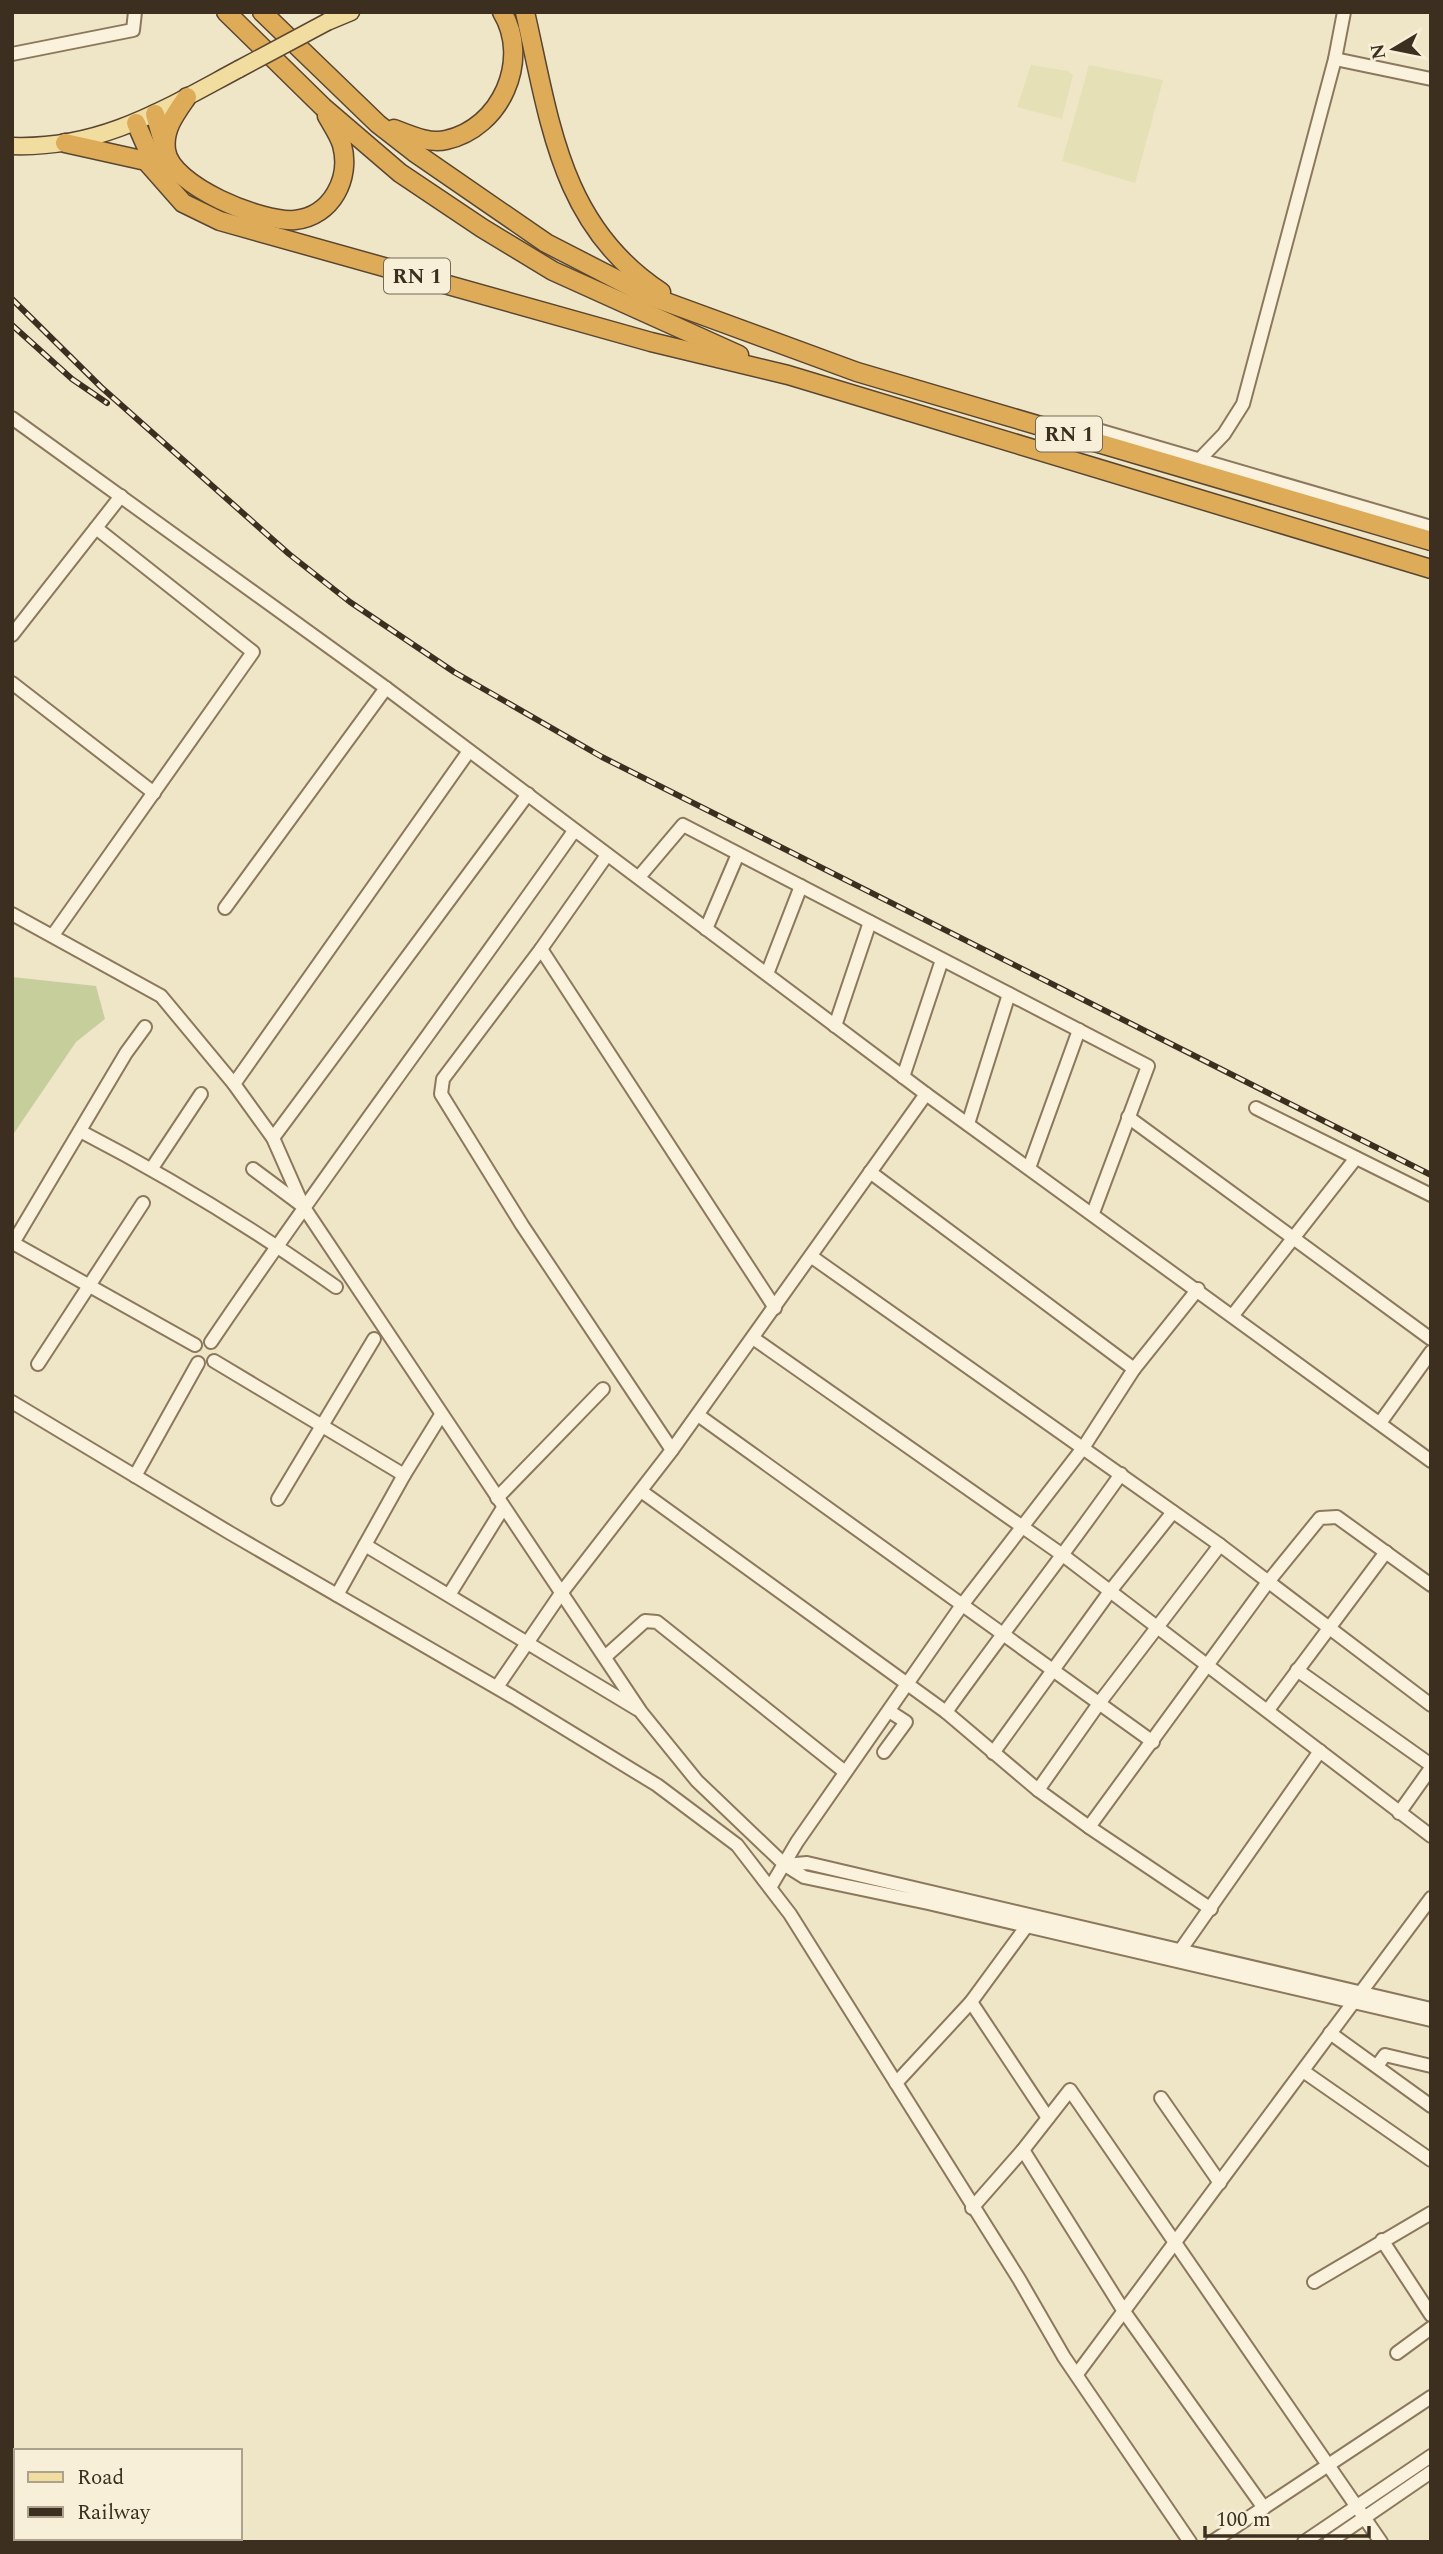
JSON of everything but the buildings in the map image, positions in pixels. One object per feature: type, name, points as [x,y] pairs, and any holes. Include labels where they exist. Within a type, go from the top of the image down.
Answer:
[{"type":"highway","points":[[226,12],[323,107],[400,173],[553,271],[628,307],[788,376]]},
{"type":"highway","points":[[262,12],[379,124],[546,243],[648,295],[711,319]]},
{"type":"highway","name":"RN 1","points":[[525,12],[556,145],[566,178],[583,214],[604,243],[630,269],[659,291],[711,319],[857,372],[1431,541]]},
{"type":"highway","points":[[379,124],[420,139],[444,141],[467,132],[489,118],[503,96],[513,68],[506,16]]},
{"type":"highway","points":[[166,152],[166,133],[187,97]]},
{"type":"highway","points":[[155,114],[173,168],[192,186],[214,198],[294,220],[318,214],[334,199],[345,171],[342,144],[323,107]]},
{"type":"highway","points":[[136,123],[160,177]]},
{"type":"highway","name":"RN 1","points":[[65,143],[146,162],[183,203],[220,221],[651,342],[788,376],[1431,569]]},
{"type":"main road","name":"RN 1","points":[[12,146],[65,143],[101,136],[136,123],[327,22],[351,12]]},
{"type":"street","points":[[12,54],[133,30],[135,12]]},
{"type":"street","points":[[1198,461],[1224,434],[1243,404],[1335,58],[1344,12]]},
{"type":"street","points":[[1335,58],[1431,79]]},
{"type":"street","points":[[12,418],[386,688],[903,1077],[1431,1461]]},
{"type":"street","points":[[1036,425],[1084,426],[1431,527]]},
{"type":"street","points":[[12,635],[121,496]]},
{"type":"street","points":[[52,935],[253,652],[96,528]]},
{"type":"street","points":[[12,683],[154,793]]},
{"type":"street","points":[[225,908],[386,688]]},
{"type":"street","points":[[234,1084],[469,751]]},
{"type":"street","points":[[272,1138],[528,794]]},
{"type":"street","points":[[639,877],[683,825],[1148,1066],[1093,1213]]},
{"type":"street","points":[[211,1342],[303,1206],[458,996],[574,831]]},
{"type":"street","points":[[706,929],[738,854]]},
{"type":"street","points":[[607,855],[443,1079],[440,1094],[522,1225],[672,1450]]},
{"type":"street","points":[[767,974],[801,886]]},
{"type":"street","points":[[12,914],[161,996],[234,1084],[272,1138],[303,1206],[641,1712],[697,1781],[785,1865],[804,1877],[1171,1960],[1356,1998],[1431,2009]]},
{"type":"street","points":[[835,1026],[870,922]]},
{"type":"street","points":[[541,948],[775,1308]]},
{"type":"street","points":[[903,1077],[942,960]]},
{"type":"street","points":[[968,1124],[1009,994]]},
{"type":"street","points":[[145,1027],[126,1053],[13,1244],[195,1345]]},
{"type":"street","points":[[1029,1168],[1079,1030]]},
{"type":"street","points":[[152,1168],[201,1094]]},
{"type":"street","points":[[497,1687],[562,1592],[672,1450],[754,1338],[926,1094]]},
{"type":"street","points":[[1256,1108],[1431,1195]]},
{"type":"street","points":[[1128,1117],[1431,1339]]},
{"type":"street","points":[[80,1132],[152,1168],[277,1245],[336,1287]]},
{"type":"street","points":[[1233,1315],[1356,1158]]},
{"type":"street","points":[[253,1169],[303,1206]]},
{"type":"street","points":[[870,1172],[1133,1369]]},
{"type":"street","points":[[38,1364],[143,1203]]},
{"type":"street","points":[[812,1257],[1220,1545],[1431,1705]]},
{"type":"street","points":[[771,1886],[845,1772],[962,1605],[1083,1448],[1133,1369],[1198,1289]]},
{"type":"street","points":[[754,1338],[1111,1590],[1431,1836]]},
{"type":"street","points":[[278,1499],[373,1339]]},
{"type":"street","points":[[201,1341],[211,1342],[216,1349],[214,1361],[208,1365],[198,1363],[192,1357],[195,1345],[201,1341]]},
{"type":"street","points":[[1380,1423],[1431,1352]]},
{"type":"street","points":[[214,1361],[404,1475]]},
{"type":"street","points":[[135,1476],[198,1363]]},
{"type":"street","points":[[449,1595],[500,1503],[603,1389]]},
{"type":"street","points":[[12,1402],[497,1687],[657,1785],[737,1845],[771,1886],[1077,2374],[1190,2542]]},
{"type":"street","points":[[337,1594],[441,1415]]},
{"type":"street","points":[[698,1415],[1153,1742]]},
{"type":"street","points":[[946,1713],[1002,1632],[1064,1556],[1121,1474]]},
{"type":"street","points":[[641,1491],[905,1686],[946,1713],[1038,1790],[1211,1909]]},
{"type":"street","points":[[993,1753],[1111,1590],[1173,1512]]},
{"type":"street","points":[[1089,1827],[1268,1582],[1320,1518],[1337,1517],[1431,1585]]},
{"type":"street","points":[[365,1545],[641,1712]]},
{"type":"street","points":[[1038,1790],[1100,1702],[1220,1545]]},
{"type":"street","points":[[1268,1710],[1386,1552]]},
{"type":"street","points":[[606,1656],[645,1620],[656,1622],[845,1772]]},
{"type":"street","points":[[1297,1670],[1431,1767],[1399,1813]]},
{"type":"street","points":[[884,1752],[906,1722],[889,1711]]},
{"type":"street","points":[[1171,1960],[1182,1951],[1320,1751]]},
{"type":"street","points":[[785,1865],[807,1863],[1182,1951],[1431,2020]]},
{"type":"street","points":[[1077,2374],[1125,2313],[1356,1998],[1426,1915],[1431,1898]]},
{"type":"street","points":[[896,2082],[971,2002],[1026,1927]]},
{"type":"street","points":[[971,2002],[1048,2118]]},
{"type":"street","points":[[1330,2033],[1431,2106]]},
{"type":"street","points":[[1377,2067],[1385,2055],[1431,2066]]},
{"type":"street","points":[[1303,2071],[1431,2160]]},
{"type":"street","points":[[972,2208],[1023,2150],[1070,2090],[1381,2542]]},
{"type":"street","points":[[1161,2098],[1220,2183]]},
{"type":"street","points":[[1023,2150],[1125,2313],[1264,2508]]},
{"type":"street","points":[[1314,2282],[1431,2213]]},
{"type":"street","points":[[1382,2241],[1431,2315]]},
{"type":"street","points":[[1396,2353],[1431,2328]]},
{"type":"street","points":[[1212,2542],[1431,2397]]},
{"type":"street","points":[[1329,2542],[1431,2456]]},
{"type":"street","points":[[1304,2542],[1362,2513],[1431,2472]]},
{"type":"shaded area","points":[[1031,65],[1068,71],[1073,75],[1062,119],[1017,107]]},
{"type":"shaded area","points":[[1089,65],[1163,80],[1135,183],[1062,161]]},
{"type":"green space","points":[[12,977],[96,986],[105,1019],[76,1042],[12,1136]]},
{"type":"railway","points":[[12,299],[101,387],[289,554],[350,602],[454,672],[602,757],[1431,1175]]},
{"type":"railway","points":[[12,325],[72,379],[107,403]]}]
